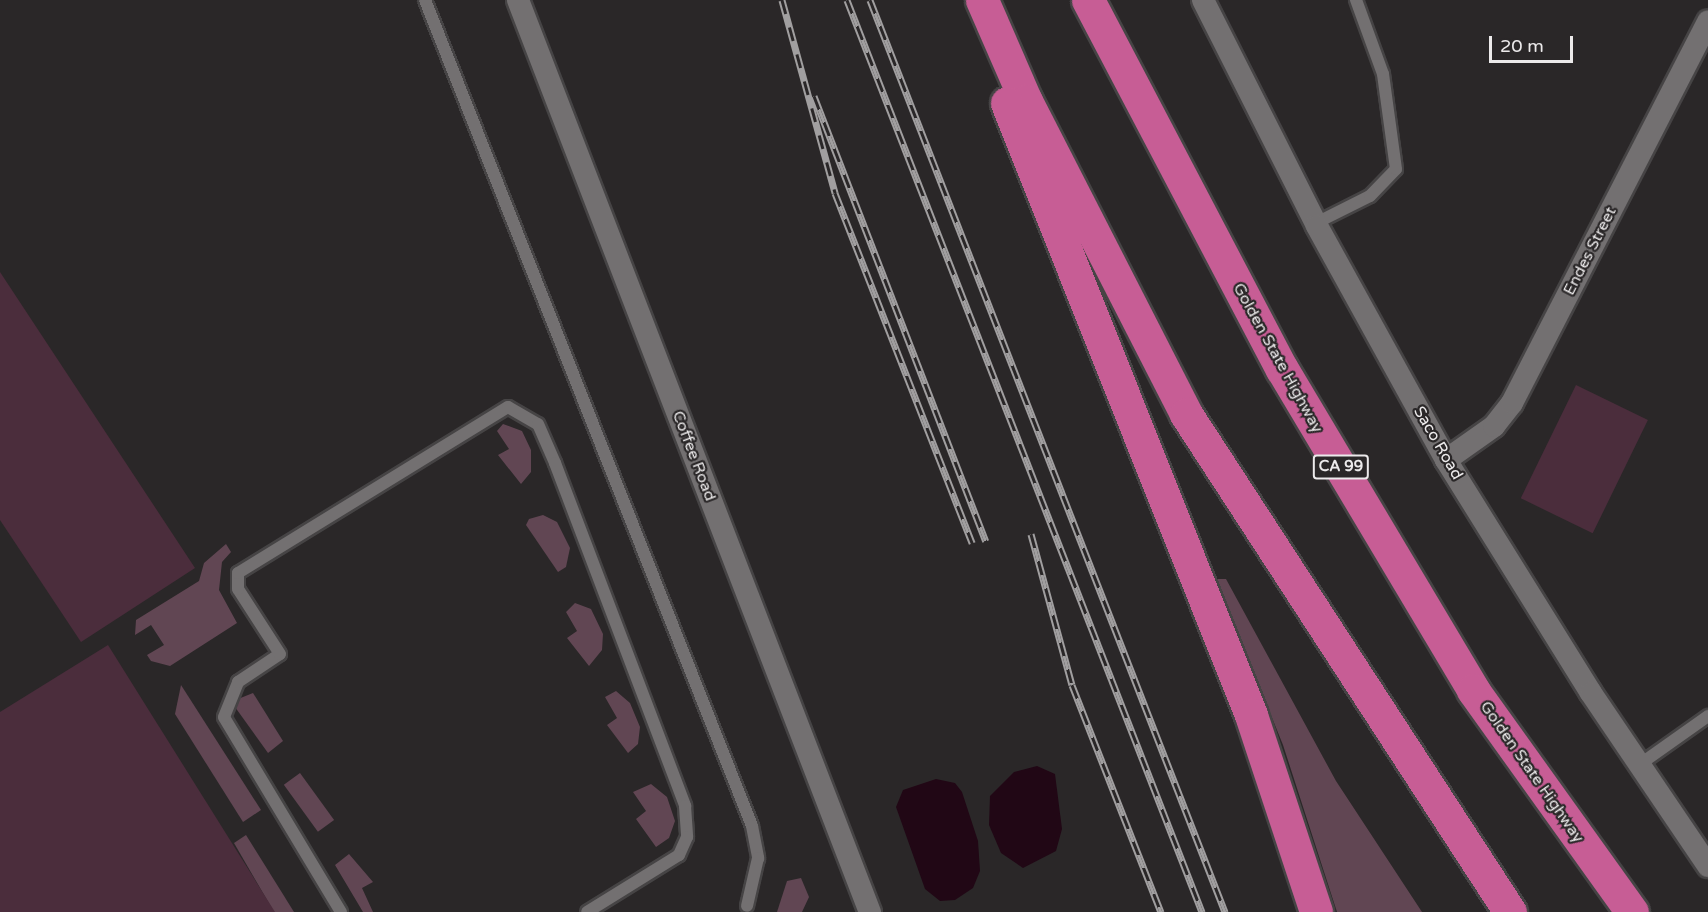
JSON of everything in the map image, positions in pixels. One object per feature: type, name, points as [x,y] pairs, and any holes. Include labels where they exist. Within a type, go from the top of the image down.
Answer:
[{"type":"highway","points":[[969,0],[1251,715],[1316,912]]},
{"type":"highway","points":[[982,0],[1026,101],[1186,414],[1510,912]]},
{"type":"highway","name":"Golden State Highway","points":[[1088,0],[1282,369],[1473,690],[1632,912]]},
{"type":"street","name":"Coffee Road","points":[[518,0],[870,912]]},
{"type":"street","name":"Saco Road","points":[[1203,0],[1316,223],[1446,460],[1639,765],[1708,866]]},
{"type":"street","name":"Endes Street","points":[[1446,460],[1494,426],[1512,403],[1708,21]]},
{"type":"lane","points":[[425,0],[752,826],[758,858],[744,910]]},
{"type":"lane","points":[[1316,223],[1370,195],[1395,168],[1383,74],[1356,0]]},
{"type":"lane","points":[[341,912],[224,717],[238,682],[280,654],[238,589],[238,573],[247,563],[477,422],[508,407],[525,413],[538,424],[686,806],[687,837],[679,855],[653,874],[587,912]]},
{"type":"lane","points":[[1639,765],[1708,716]]},
{"type":"shaded area","points":[[503,424],[522,431],[531,450],[531,472],[521,484],[498,455],[509,449],[497,431]]},
{"type":"shaded area","points":[[543,515],[557,522],[570,548],[566,567],[558,572],[526,525],[529,519]]},
{"type":"shaded area","points":[[226,544],[231,552],[222,562],[219,590],[237,623],[170,666],[151,661],[147,655],[164,645],[151,625],[135,635],[136,620],[199,581],[204,563]]},
{"type":"shaded area","points":[[1216,579],[1226,579],[1336,781],[1422,912],[1337,912],[1283,745]]},
{"type":"shaded area","points":[[575,603],[591,609],[603,634],[602,650],[589,666],[567,638],[577,631],[566,612]]},
{"type":"shaded area","points":[[181,685],[261,810],[243,822],[175,714]]},
{"type":"shaded area","points":[[616,691],[630,703],[640,727],[638,744],[628,753],[607,725],[617,718],[605,697]]},
{"type":"shaded area","points":[[253,693],[283,741],[268,753],[235,707],[238,699]]},
{"type":"shaded area","points":[[1037,766],[1055,774],[1062,829],[1056,851],[1023,868],[1001,853],[989,825],[990,796],[1014,772]]},
{"type":"shaded area","points":[[300,773],[334,820],[318,832],[284,785]]},
{"type":"shaded area","points":[[936,779],[955,783],[962,792],[978,841],[980,871],[973,888],[955,900],[940,901],[925,889],[896,807],[903,790]]},
{"type":"shaded area","points":[[651,784],[667,797],[675,821],[669,838],[656,847],[636,819],[646,811],[633,792]]},
{"type":"shaded area","points":[[246,835],[294,912],[274,912],[234,843]]},
{"type":"shaded area","points":[[349,854],[373,882],[362,888],[373,912],[363,912],[335,865]]},
{"type":"shaded area","points":[[801,878],[809,897],[802,912],[777,912],[787,881]]},
{"type":"building","points":[[0,272],[195,568],[81,642],[0,520]]},
{"type":"building","points":[[1576,385],[1648,420],[1593,533],[1521,498]]},
{"type":"building","points":[[108,645],[275,912],[0,912],[0,712]]},
{"type":"railway","points":[[782,0],[835,193],[972,543]]},
{"type":"railway","points":[[847,0],[1202,912]]},
{"type":"railway","points":[[870,0],[1225,912]]},
{"type":"railway","points":[[814,96],[986,541]]},
{"type":"railway","points":[[1031,534],[1072,685],[1161,912]]}]
